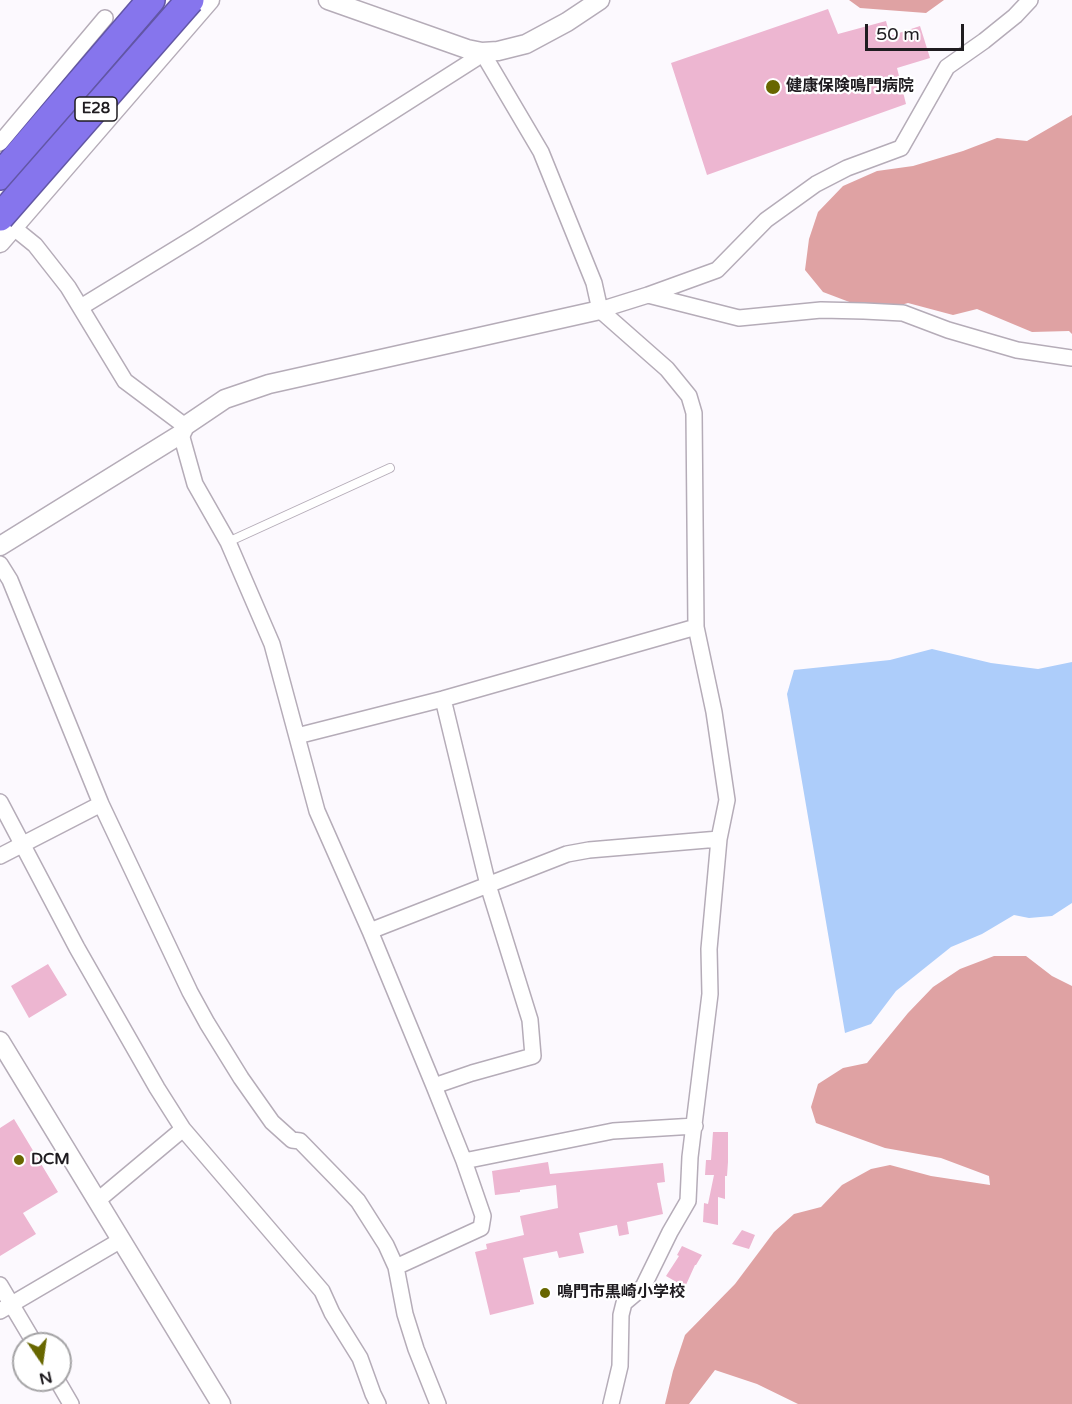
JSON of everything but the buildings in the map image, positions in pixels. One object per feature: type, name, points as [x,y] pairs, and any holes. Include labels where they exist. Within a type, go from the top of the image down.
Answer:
[{"type":"highway","name":"E28","points":[[0,176],[151,0]]},
{"type":"highway","name":"E28","points":[[4,219],[190,0]]},
{"type":"street","points":[[0,243],[4,219],[210,0]]},
{"type":"street","points":[[328,0],[467,49],[482,52],[498,51],[526,44],[567,22],[600,0]]},
{"type":"street","points":[[0,546],[183,430],[225,399],[269,384],[600,310],[717,270],[766,220],[816,184],[847,168],[901,148],[947,67],[1015,16],[1030,0]]},
{"type":"street","points":[[0,143],[105,18]]},
{"type":"street","points":[[81,307],[207,230],[466,65],[482,52]]},
{"type":"street","points":[[482,52],[541,152],[594,283],[600,310],[667,369],[689,396],[694,412],[696,627],[714,712],[727,801],[719,839],[709,949],[710,994],[690,1157],[688,1201],[643,1287],[624,1304],[621,1316],[620,1366],[611,1404]]},
{"type":"street","points":[[4,219],[35,245],[68,287],[125,381],[183,430],[195,484],[228,542],[272,644],[316,812],[370,931],[464,1161],[483,1216],[481,1228],[396,1267]]},
{"type":"street","points":[[648,295],[739,318],[820,310],[903,313],[948,330],[1017,350],[1072,358]]},
{"type":"street","points":[[0,564],[14,591],[101,804],[190,992],[241,1078],[272,1122],[292,1140],[300,1142],[357,1201],[386,1245],[396,1267],[408,1326],[438,1404]]},
{"type":"street","points":[[297,736],[443,699],[696,627]]},
{"type":"street","points":[[434,1086],[533,1056],[530,1020],[488,885],[443,699]]},
{"type":"street","points":[[0,802],[77,948],[157,1088],[183,1129],[322,1291],[332,1313],[360,1358],[378,1404]]},
{"type":"street","points":[[0,856],[101,804]]},
{"type":"street","points":[[370,931],[567,854],[719,839]]},
{"type":"street","points":[[0,1041],[220,1404]]},
{"type":"street","points":[[464,1161],[613,1131],[695,1126]]},
{"type":"street","points":[[97,1201],[183,1129]]},
{"type":"street","points":[[6,1307],[121,1240]]},
{"type":"street","points":[[0,1285],[6,1307],[26,1332]]},
{"type":"lane","points":[[228,542],[390,468]]},
{"type":"shaded area","points":[[849,0],[944,0],[926,13],[860,8]]},
{"type":"shaded area","points":[[1072,115],[1072,334],[1069,331],[1032,332],[977,309],[953,315],[908,303],[883,310],[852,303],[823,292],[805,270],[809,239],[818,212],[843,186],[877,171],[913,166],[997,138],[1027,141]]},
{"type":"shaded area","points":[[994,956],[1026,956],[1052,976],[1072,986],[1072,1404],[798,1404],[757,1384],[715,1370],[689,1404],[665,1404],[685,1335],[735,1284],[774,1232],[794,1214],[821,1207],[842,1185],[871,1169],[890,1165],[931,1176],[990,1185],[989,1176],[941,1158],[885,1148],[816,1123],[811,1107],[818,1084],[843,1068],[867,1063],[908,1013],[933,987],[960,969]]},
{"type":"water","points":[[932,649],[991,663],[1038,669],[1072,662],[1072,903],[1052,916],[1029,918],[1014,915],[982,934],[951,947],[896,991],[871,1024],[845,1033],[787,694],[794,670],[890,660]]},
{"type":"place","name":"健康保険鳴門病院","points":[[773,87]]},
{"type":"place","name":"DCM","points":[[19,1160]]},
{"type":"place","name":"鳴門市黒崎小学校","points":[[545,1293]]}]
